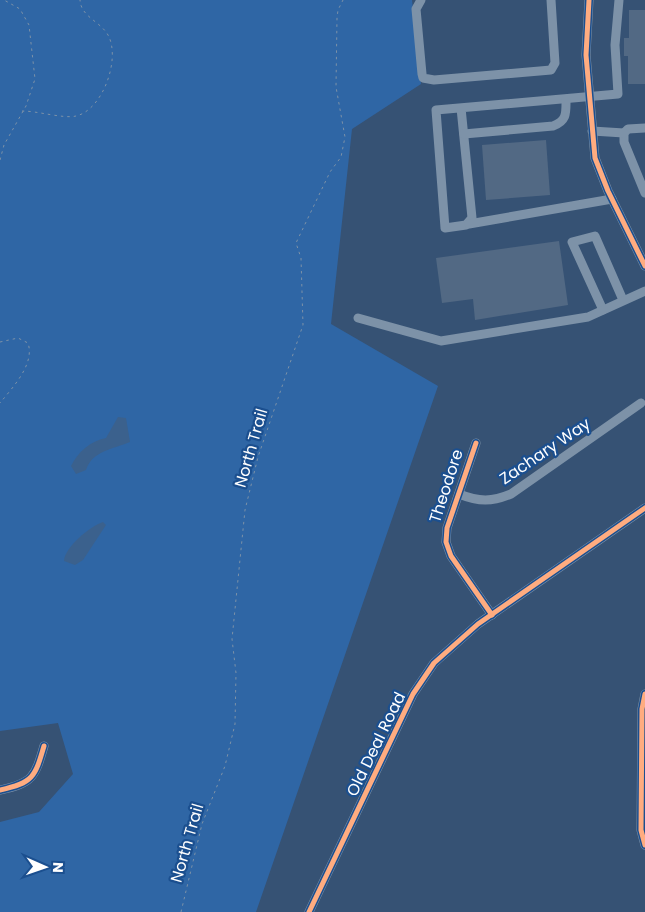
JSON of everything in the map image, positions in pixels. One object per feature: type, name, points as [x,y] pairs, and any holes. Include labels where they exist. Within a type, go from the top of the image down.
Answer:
[{"type":"street","points":[[421,0],[416,9],[422,74],[424,78],[434,80],[551,70],[555,63],[551,0]]},
{"type":"street","points":[[589,0],[586,33],[589,98],[596,158],[612,199],[645,266]]},
{"type":"street","points":[[612,199],[445,228],[436,110],[618,94],[615,45],[619,0]]},
{"type":"street","points":[[464,134],[553,126],[562,123],[566,100]]},
{"type":"street","points":[[461,108],[472,218],[469,224]]},
{"type":"street","points":[[592,131],[624,133],[628,129],[645,128]]},
{"type":"street","points":[[624,133],[624,142],[645,194]]},
{"type":"street","points":[[603,310],[572,242],[595,236],[623,300]]},
{"type":"street","points":[[358,318],[441,341],[588,317],[645,291]]},
{"type":"street","name":"Zachary Way","points":[[459,494],[474,500],[494,501],[511,494],[641,403]]},
{"type":"street","name":"Theodore","points":[[476,442],[447,528],[446,542],[451,556],[492,615]]},
{"type":"street","name":"Old Deal Road","points":[[309,912],[413,694],[434,663],[455,643],[492,615],[645,508]]},
{"type":"street","points":[[645,694],[642,709],[641,830],[645,845]]},
{"type":"street","points":[[0,790],[17,786],[30,780],[37,769],[44,746]]},
{"type":"path","points":[[0,160],[4,144],[22,112],[35,79],[29,25],[20,9],[4,0]]},
{"type":"path","points":[[22,112],[45,112],[66,117],[77,116],[87,112],[107,84],[111,73],[112,43],[107,33],[83,12],[80,0]]},
{"type":"path","points":[[0,342],[21,338],[28,342],[30,348],[28,362],[0,403]]},
{"type":"shaded area","points":[[0,0],[412,0],[421,84],[352,129],[331,324],[438,386],[256,912],[0,912],[0,822],[39,812],[73,774],[58,723],[0,731]]},
{"type":"shaded area","points":[[118,417],[126,418],[130,442],[98,455],[86,470],[76,474],[71,466],[77,456],[90,444],[106,438]]},
{"type":"shaded area","points":[[103,522],[106,525],[83,560],[75,565],[64,561],[68,550],[79,538],[91,528]]},
{"type":"building","points":[[629,10],[645,10],[645,84],[628,84],[628,56],[624,56],[624,38],[629,38]]},
{"type":"building","points":[[546,140],[550,195],[486,200],[482,145]]},
{"type":"building","points":[[559,241],[568,305],[475,320],[473,299],[442,303],[436,258]]},
{"type":"cycle path","points":[[589,0],[586,55],[595,158],[608,191],[645,266]]},
{"type":"cycle path","points":[[476,443],[447,528],[446,542],[451,556],[492,615]]},
{"type":"cycle path","points":[[309,912],[413,694],[434,663],[478,624],[645,508]]},
{"type":"cycle path","points":[[645,694],[642,709],[641,830],[645,845]]},
{"type":"cycle path","points":[[0,790],[20,785],[31,777],[38,765],[44,746]]}]
